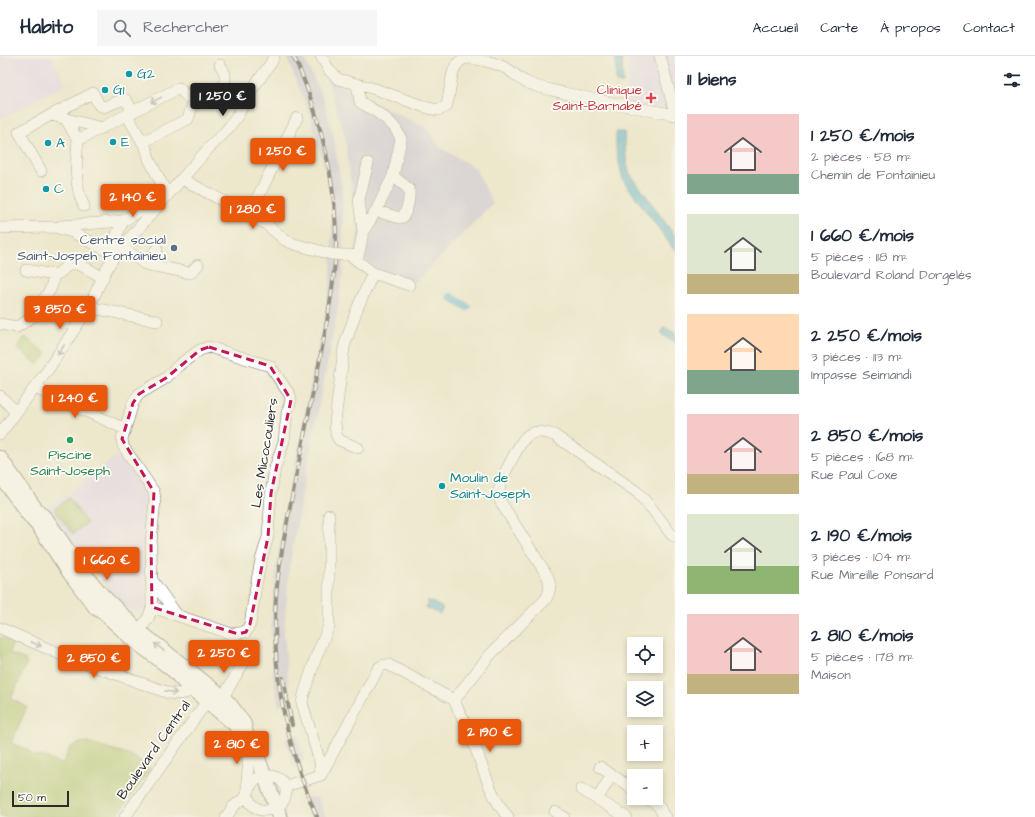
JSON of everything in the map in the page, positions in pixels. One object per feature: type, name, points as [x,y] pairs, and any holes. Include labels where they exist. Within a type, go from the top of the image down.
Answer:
[{"type":"main road","points":[[0,458],[35,508],[47,520],[78,566],[136,635],[194,691],[246,734]]},
{"type":"main road","points":[[0,475],[40,528],[69,572],[96,608],[223,697],[232,707],[244,724],[246,734],[254,748],[278,813]]},
{"type":"street","points":[[0,228],[55,227],[123,221],[141,210],[182,179],[226,131],[238,115],[250,92],[271,63],[274,56]]},
{"type":"street","points":[[321,56],[334,77],[342,81],[375,89],[428,108],[438,110],[446,107],[453,74],[457,64],[467,57],[487,60],[501,65],[518,78],[533,85],[589,99],[675,114],[660,56]]},
{"type":"street","points":[[78,140],[179,88],[188,98],[194,100],[210,98],[222,89],[225,74],[220,65]]},
{"type":"street","points":[[357,84],[360,102],[382,115],[394,126],[401,139],[393,176],[376,212],[363,232]]},
{"type":"street","points":[[42,171],[19,132],[92,92],[99,104],[104,107],[124,98],[126,100],[128,114],[144,153],[149,159]]},
{"type":"street","points":[[143,142],[188,119],[194,100]]},
{"type":"street","points":[[128,114],[166,191]]},
{"type":"street","points":[[51,115],[102,128]]},
{"type":"street","points":[[65,118],[78,140],[77,158],[79,196],[84,206]]},
{"type":"street","points":[[249,215],[297,118]]},
{"type":"street","points":[[182,179],[266,224],[285,240],[294,244],[331,254],[358,256],[363,232],[359,200],[368,162]]},
{"type":"street","points":[[376,212],[400,218],[405,215],[410,198],[409,189],[393,176]]},
{"type":"street","points":[[115,252],[166,191]]},
{"type":"street","points":[[0,434],[35,388],[89,307],[115,252],[123,221]]},
{"type":"street","points":[[55,227],[72,232],[145,264],[190,273],[198,265]]},
{"type":"street","points":[[145,264],[157,249]]},
{"type":"street","points":[[347,255],[373,273],[409,285]]},
{"type":"street","points":[[26,270],[57,275],[70,264],[74,264],[86,268],[102,278]]},
{"type":"street","points":[[358,448],[338,440],[336,434],[336,408],[344,347],[357,309],[373,273]]},
{"type":"street","points":[[0,324],[17,327],[34,316],[51,288],[54,275]]},
{"type":"street","points":[[89,307],[157,321]]},
{"type":"street","name":"Les Micocouliers","points":[[136,635],[148,619],[152,607],[151,543],[155,500],[154,492],[124,446],[122,439],[133,403],[139,394],[166,378],[179,365],[200,350],[209,347],[270,366],[290,395],[291,400],[287,413],[284,441],[275,468],[271,493],[268,537],[261,560],[250,624],[246,632],[232,634],[152,607]]},
{"type":"street","points":[[35,388],[125,429]]},
{"type":"street","points":[[0,396],[16,412]]},
{"type":"street","points":[[454,700],[490,655],[542,603],[549,592],[550,583],[548,577],[500,501],[499,492],[501,484],[521,443],[527,436],[537,432],[554,436],[637,492],[675,537]]},
{"type":"street","points":[[321,775],[320,762],[302,703],[316,657],[329,626],[329,515]]},
{"type":"street","points":[[152,580],[177,615]]},
{"type":"street","points":[[0,628],[60,654],[169,692],[178,694],[194,691]]},
{"type":"street","points":[[223,697],[244,662]]},
{"type":"street","points":[[286,786],[321,775],[378,668],[385,664],[454,700],[470,734],[492,792],[508,817]]},
{"type":"street","name":"Boulevard Central","points":[[125,817],[207,701]]},
{"type":"street","points":[[246,734],[248,761],[247,796],[254,807],[260,810],[278,813],[286,796],[286,786]]},
{"type":"street","points":[[600,768],[627,785]]},
{"type":"street","points":[[597,799],[612,775]]},
{"type":"street","points":[[226,817],[234,806],[247,796],[253,782],[265,776],[276,778],[286,786]]},
{"type":"street","points":[[581,789],[626,817]]},
{"type":"street","points":[[656,805],[666,817]]},
{"type":"highlighted area","points":[[209,347],[270,366],[291,400],[271,493],[268,537],[250,624],[246,632],[238,634],[152,607],[151,543],[154,492],[122,439],[133,403],[139,394],[166,378],[200,350]]},
{"type":"shaded area","points":[[0,56],[51,56],[66,84],[0,119]]},
{"type":"shaded area","points":[[286,56],[303,56],[322,95],[333,134],[342,189],[343,271],[336,319],[289,569],[284,633],[289,691],[279,708],[273,674],[271,619],[276,571],[288,498],[326,307],[331,273],[332,228],[332,200],[322,158],[309,112]]},
{"type":"shaded area","name":"Clinique Saint-Barnabé","points":[[628,56],[675,56],[675,123],[664,118],[625,109],[628,86]]},
{"type":"shaded area","points":[[327,79],[426,128],[441,148],[475,168],[493,203],[415,282],[378,270],[355,252],[359,229],[349,172],[345,136]]},
{"type":"shaded area","points":[[122,452],[149,493],[146,496],[149,502],[144,506],[146,508],[143,528],[145,545],[139,550],[145,558],[146,608],[142,612],[137,613],[133,612],[118,599],[76,548],[47,508]]},
{"type":"shaded area","points":[[297,735],[304,759],[294,768],[285,740]]},
{"type":"shaded area","points":[[304,796],[318,798],[326,817],[312,817]]},
{"type":"green space","points":[[25,337],[47,354],[38,365],[17,348]]},
{"type":"green space","points":[[69,498],[87,523],[73,534],[54,509]]},
{"type":"green space","points":[[0,637],[7,640],[14,640],[9,653],[26,660],[25,662],[27,663],[11,699],[27,707],[11,743],[28,750],[34,756],[45,757],[62,765],[69,748],[80,743],[88,742],[131,755],[150,769],[116,817],[0,817]]},
{"type":"water","points":[[616,56],[622,56],[623,83],[616,83]]},
{"type":"water","points":[[616,132],[624,132],[626,159],[629,172],[675,236],[675,251],[623,180],[616,150]]},
{"type":"water","points":[[664,327],[675,333],[675,342],[661,334]]},
{"type":"water","points":[[428,600],[443,608],[440,614],[425,607],[429,604],[427,603]]},
{"type":"waterway","points":[[451,297],[467,307]]},
{"type":"railway","points":[[293,56],[308,92],[324,143],[332,185],[336,227],[334,273],[330,305],[283,544],[276,596],[275,625],[276,653],[283,709],[297,763],[317,817]]},
{"type":"railway","points":[[283,678],[292,725]]},
{"type":"place","name":"G2","points":[[129,74]]},
{"type":"place","name":"G1","points":[[105,90]]},
{"type":"place","name":"Clinique Saint-Barnabé","points":[[651,98]]},
{"type":"place","name":"E","points":[[113,142]]},
{"type":"place","name":"A","points":[[48,143]]},
{"type":"place","name":"C","points":[[46,189]]},
{"type":"place","name":"Centre social Saint-Jospeh Fontainieu","points":[[174,248]]},
{"type":"place","name":"Piscine Saint-Joseph","points":[[70,440]]},
{"type":"place","name":"Moulin de Saint-Joseph","points":[[442,486]]}]
